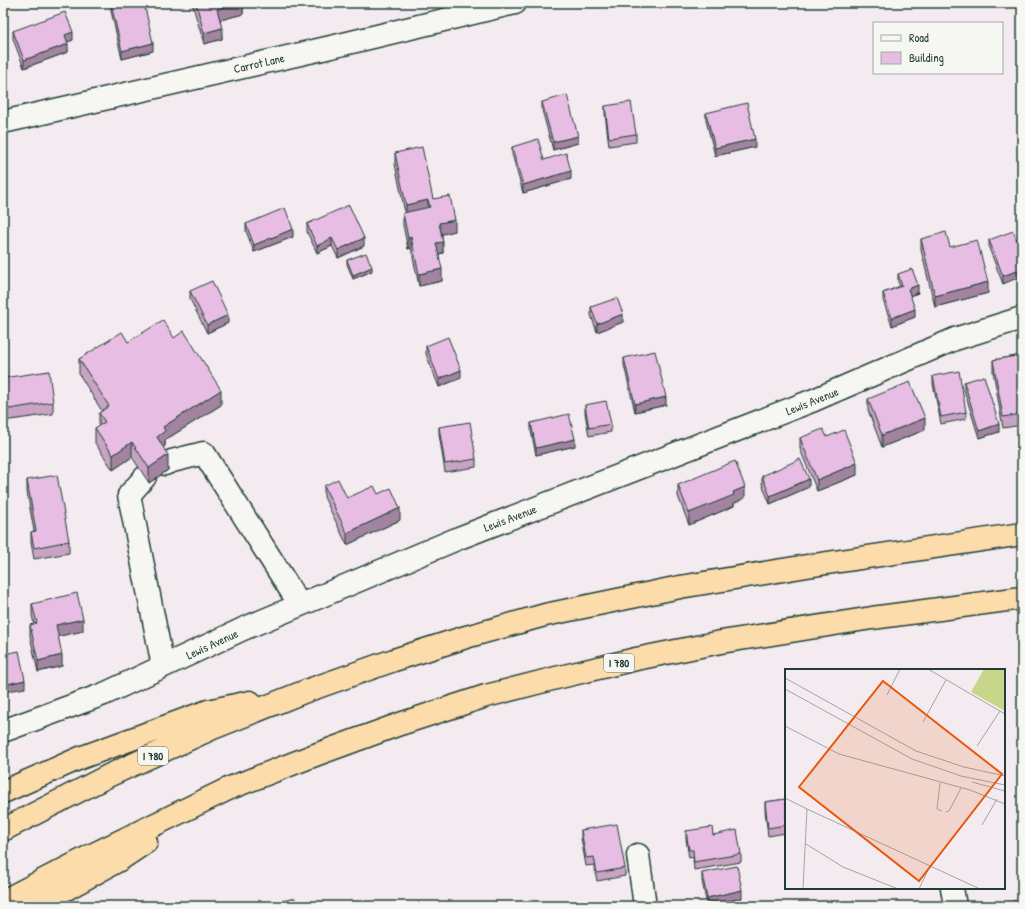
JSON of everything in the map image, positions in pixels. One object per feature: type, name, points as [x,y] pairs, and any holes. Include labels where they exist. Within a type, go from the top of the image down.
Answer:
[{"type":"highway","name":"I 780","points":[[3,830],[108,776],[213,728],[306,691],[394,660],[466,637],[545,615],[680,587],[814,564],[1022,534]]},
{"type":"highway","name":"I 780","points":[[3,901],[90,856],[230,788],[400,724],[486,696],[636,659],[722,642],[872,618],[1022,598]]},
{"type":"highway","points":[[3,792],[80,758],[208,711],[306,691]]},
{"type":"highway","points":[[35,906],[119,860],[230,788]]},
{"type":"street","name":"Carrot Lane","points":[[3,122],[332,47],[515,3]]},
{"type":"street","name":"Lewis Avenue","points":[[3,731],[104,694],[243,629],[458,538],[814,400],[955,339],[1022,318]]},
{"type":"street","points":[[165,464],[172,460],[204,453],[300,605]]},
{"type":"street","points":[[145,476],[129,495],[163,666]]},
{"type":"street","points":[[638,855],[645,906]]},
{"type":"street","points":[[952,889],[955,906]]},
{"type":"building","points":[[144,3],[153,43],[122,51],[111,4]]},
{"type":"building","points":[[196,3],[240,3],[217,9],[222,28],[204,33]]},
{"type":"building","points":[[65,12],[73,32],[65,35],[68,44],[24,60],[13,31]]},
{"type":"building","points":[[567,95],[578,136],[553,142],[542,102]]},
{"type":"building","points":[[631,102],[636,134],[609,138],[605,106]]},
{"type":"building","points":[[747,103],[755,139],[715,148],[706,113]]},
{"type":"building","points":[[538,139],[544,160],[566,153],[571,171],[523,185],[512,147]]},
{"type":"building","points":[[422,147],[433,199],[450,196],[455,220],[439,223],[443,242],[436,243],[442,269],[419,274],[411,237],[408,238],[403,213],[430,207],[428,200],[406,205],[395,153]]},
{"type":"building","points":[[349,205],[364,238],[338,250],[332,238],[317,246],[307,224]]},
{"type":"building","points":[[285,208],[293,229],[254,245],[246,224]]},
{"type":"building","points":[[1013,231],[1022,252],[1022,269],[1003,276],[989,240]]},
{"type":"building","points":[[946,232],[950,247],[977,240],[988,282],[935,296],[921,239]]},
{"type":"building","points":[[366,253],[372,267],[353,275],[347,260]]},
{"type":"building","points":[[912,269],[918,285],[908,289],[915,309],[892,318],[883,293],[902,286],[898,274]]},
{"type":"building","points":[[212,281],[228,315],[207,325],[190,291]]},
{"type":"building","points":[[617,298],[623,314],[597,324],[591,307]]},
{"type":"building","points":[[163,320],[174,338],[184,331],[221,390],[163,427],[165,431],[157,437],[168,455],[149,468],[132,442],[113,455],[95,428],[105,422],[99,413],[109,406],[79,359],[122,332],[128,342]]},
{"type":"building","points":[[448,337],[461,370],[439,379],[426,346]]},
{"type":"building","points":[[655,351],[666,397],[635,404],[624,358]]},
{"type":"building","points":[[1022,355],[1022,414],[1003,417],[993,360]]},
{"type":"building","points":[[49,371],[53,402],[3,410],[3,378]]},
{"type":"building","points":[[959,371],[966,412],[941,417],[933,376]]},
{"type":"building","points":[[984,376],[999,424],[979,431],[964,382]]},
{"type":"building","points":[[910,382],[925,418],[882,435],[868,399]]},
{"type":"building","points":[[606,401],[611,424],[589,428],[585,405]]},
{"type":"building","points":[[569,414],[575,439],[536,448],[531,423]]},
{"type":"building","points":[[470,422],[476,459],[445,464],[439,427]]},
{"type":"building","points":[[823,429],[827,437],[844,430],[857,463],[817,480],[800,438]]},
{"type":"building","points":[[800,459],[809,479],[770,496],[762,476]]},
{"type":"building","points":[[735,461],[745,487],[733,492],[734,495],[689,513],[678,485]]},
{"type":"building","points":[[57,475],[69,541],[34,548],[31,532],[36,531],[27,480]]},
{"type":"building","points":[[338,479],[347,498],[374,486],[378,494],[391,488],[400,508],[347,533],[324,486]]},
{"type":"building","points":[[77,593],[83,619],[56,625],[62,655],[38,661],[30,625],[37,623],[32,604]]},
{"type":"building","points":[[19,651],[25,680],[3,685],[4,654]]},
{"type":"building","points":[[785,799],[785,825],[768,828],[765,802]]},
{"type":"building","points":[[617,824],[625,868],[597,873],[594,857],[586,858],[581,830]]},
{"type":"building","points":[[712,827],[713,835],[737,830],[741,854],[694,862],[693,850],[689,850],[686,831]]},
{"type":"building","points":[[737,866],[742,890],[707,898],[702,873]]},
{"type":"building","points":[[295,898],[297,906],[263,906]]},
{"type":"building","points":[[1022,899],[1022,906],[1005,906],[1004,903]]}]
